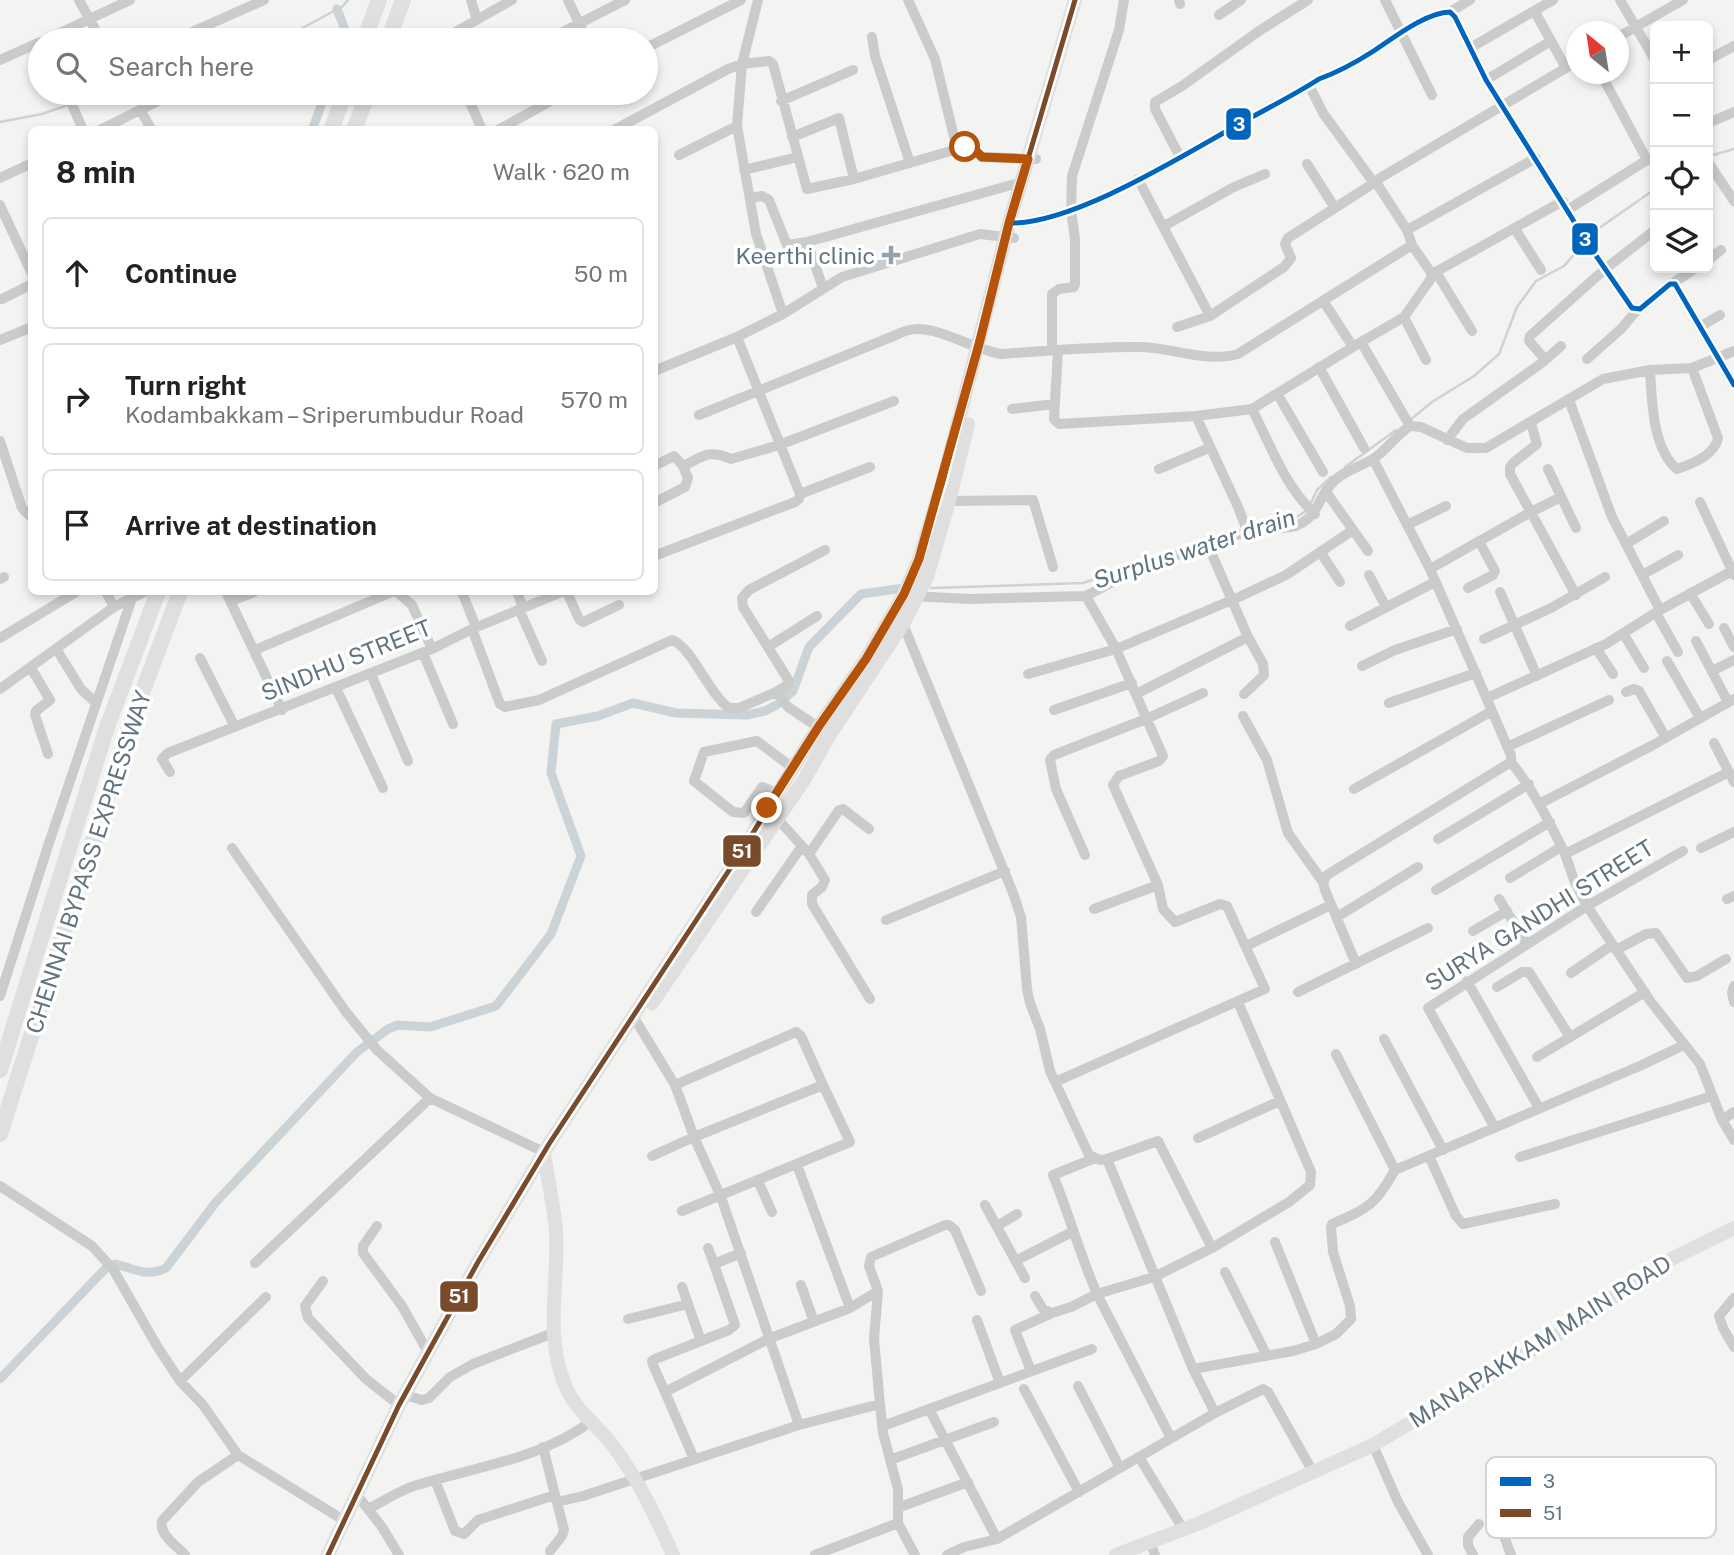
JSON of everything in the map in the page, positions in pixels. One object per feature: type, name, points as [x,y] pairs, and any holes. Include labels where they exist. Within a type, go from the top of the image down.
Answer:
[{"type":"highway","points":[[368,28],[379,0]]},
{"type":"highway","points":[[392,28],[403,0]]},
{"type":"highway","points":[[333,126],[340,105]]},
{"type":"highway","points":[[356,126],[363,105]]},
{"type":"highway","name":"CHENNAI BYPASS EXPRESSWAY","points":[[0,1070],[107,727],[157,595]]},
{"type":"highway","name":"CHENNAI BYPASS EXPRESSWAY","points":[[0,1134],[130,725],[179,595]]},
{"type":"main road","points":[[772,813],[778,793],[794,769],[903,624],[919,559],[981,351],[1075,0]]},
{"type":"main road","points":[[1012,230],[1022,181],[1032,159],[1081,0]]},
{"type":"main road","points":[[328,1555],[402,1400],[464,1291],[475,1266],[772,813],[804,780],[824,731],[866,659],[927,577],[949,501],[981,351]]},
{"type":"main road","points":[[545,1159],[556,1232],[553,1333],[556,1359],[566,1388],[590,1422],[612,1445],[653,1508],[673,1555]]},
{"type":"main road","name":"MANAPAKKAM MAIN ROAD","points":[[1116,1555],[1153,1548],[1183,1528],[1373,1445],[1561,1333],[1665,1262],[1734,1229]]},
{"type":"street","points":[[79,0],[94,28]]},
{"type":"street","points":[[72,28],[130,0]]},
{"type":"street","points":[[201,28],[264,0]]},
{"type":"street","points":[[471,0],[477,20]]},
{"type":"street","points":[[568,0],[580,28]]},
{"type":"street","points":[[570,28],[625,0]]},
{"type":"street","points":[[658,42],[741,0]]},
{"type":"street","points":[[758,0],[742,64],[737,126],[756,234],[783,313]]},
{"type":"street","points":[[908,0],[935,59],[957,149]]},
{"type":"street","points":[[1124,0],[1119,30],[1072,176],[1075,284],[1074,287],[1059,289],[1052,294],[1055,350],[1054,419],[1062,424],[1196,416],[1252,409],[1404,317],[1434,273],[1647,160],[1606,84]]},
{"type":"street","points":[[1220,15],[1241,0]]},
{"type":"street","points":[[1180,157],[1155,108],[1155,102],[1308,0]]},
{"type":"street","points":[[1385,0],[1432,95]]},
{"type":"street","points":[[658,369],[737,337],[842,277],[980,234],[1012,230],[1071,211],[1138,179],[1349,66],[1400,33],[1470,0]]},
{"type":"street","points":[[1470,48],[1552,0]]},
{"type":"street","points":[[1620,0],[1650,51]]},
{"type":"street","points":[[1629,31],[1683,0]]},
{"type":"street","points":[[462,28],[510,1]]},
{"type":"street","points":[[1452,7],[1486,80],[1605,269],[1632,308],[1637,310]]},
{"type":"street","points":[[1177,327],[1210,316],[1284,267],[1291,258],[1285,241],[1385,174],[1566,68],[1535,12]]},
{"type":"street","points":[[872,37],[875,56],[910,163]]},
{"type":"street","points":[[1486,80],[1551,41]]},
{"type":"street","points":[[1713,57],[1734,46]]},
{"type":"street","points":[[0,60],[28,48]]},
{"type":"street","points":[[622,126],[742,64],[771,62],[807,188],[854,179],[968,146],[982,157],[1032,159]]},
{"type":"street","points":[[781,101],[853,69]]},
{"type":"street","points":[[1310,85],[1323,113],[1376,182],[1407,230],[1412,245],[1472,331]]},
{"type":"street","points":[[72,105],[81,126]]},
{"type":"street","points":[[108,126],[150,105]]},
{"type":"street","points":[[471,105],[480,126]]},
{"type":"street","points":[[505,126],[543,105]]},
{"type":"street","points":[[140,110],[150,126]]},
{"type":"street","points":[[1713,121],[1734,112]]},
{"type":"street","points":[[792,137],[839,118],[854,179]]},
{"type":"street","points":[[679,155],[737,126]]},
{"type":"street","points":[[744,170],[798,157]]},
{"type":"street","points":[[1407,230],[1536,158]]},
{"type":"street","points":[[1307,164],[1335,208]]},
{"type":"street","points":[[0,178],[28,165]]},
{"type":"street","points":[[1713,170],[1734,201]]},
{"type":"street","points":[[1164,226],[1234,187],[1265,174]]},
{"type":"street","points":[[1138,179],[1210,316]]},
{"type":"street","points":[[750,198],[762,196],[769,200],[787,246],[1022,181]]},
{"type":"street","points":[[0,205],[28,265]]},
{"type":"street","points":[[1516,229],[1541,270]]},
{"type":"street","points":[[1543,362],[1544,358],[1530,341],[1530,336],[1605,269],[1650,234]]},
{"type":"street","points":[[807,242],[823,288]]},
{"type":"street","points":[[699,415],[908,330],[919,329],[966,343],[981,351],[1001,354],[1146,347],[1225,358],[1238,354],[1412,245]]},
{"type":"street","points":[[1713,256],[1721,250]]},
{"type":"street","points":[[1587,359],[1621,329],[1637,310],[1688,273]]},
{"type":"street","points":[[1673,283],[1696,317],[1734,385]]},
{"type":"street","points":[[2,299],[28,286]]},
{"type":"street","points":[[1324,302],[1357,345],[1408,423],[1467,448],[1486,448],[1603,379],[1650,370],[1692,368],[1734,351]]},
{"type":"street","points":[[1696,317],[1720,315]]},
{"type":"street","points":[[1404,317],[1426,360]]},
{"type":"street","points":[[0,340],[28,329]]},
{"type":"street","points":[[658,554],[799,499],[800,494],[737,337]]},
{"type":"street","points":[[1447,440],[1463,419],[1561,346]]},
{"type":"street","points":[[1319,367],[1364,447]]},
{"type":"street","points":[[1650,370],[1654,422],[1671,464],[1679,469],[1709,453],[1714,449],[1718,438],[1692,368]]},
{"type":"street","points":[[1278,395],[1323,472]]},
{"type":"street","points":[[1569,400],[1612,517],[1678,652]]},
{"type":"street","points":[[683,466],[709,453],[719,453],[731,459],[894,401]]},
{"type":"street","points":[[1012,409],[1055,404]]},
{"type":"street","points":[[1252,409],[1286,476],[1310,509]]},
{"type":"street","points":[[1196,416],[1246,529]]},
{"type":"street","points":[[911,596],[1086,596],[1122,576],[1246,529],[1296,526],[1306,522],[1310,509],[1337,478],[1373,459],[1408,423]]},
{"type":"street","points":[[1531,423],[1537,444],[1513,463],[1510,470],[1576,594]]},
{"type":"street","points":[[0,441],[22,508],[28,514]]},
{"type":"street","points":[[1160,469],[1209,448]]},
{"type":"street","points":[[658,464],[674,456],[683,466],[688,478],[685,487],[658,501]]},
{"type":"street","points":[[1373,459],[1430,569],[1511,755],[1511,762],[1529,785],[1550,822],[1587,906],[1645,992],[1700,1064],[1722,1120],[1734,1140]]},
{"type":"street","points":[[800,494],[870,467]]},
{"type":"street","points":[[1548,469],[1576,528]]},
{"type":"street","points":[[1326,492],[1368,551]]},
{"type":"street","points":[[1430,569],[1561,497]]},
{"type":"street","points":[[949,501],[1033,500],[1053,567]]},
{"type":"street","points":[[1486,698],[1596,648],[1690,593],[1733,572],[1700,502]]},
{"type":"street","points":[[1407,525],[1446,506]]},
{"type":"street","points":[[1626,544],[1664,521]]},
{"type":"street","points":[[1028,674],[1116,649],[1233,600],[1286,575],[1353,530]]},
{"type":"street","points":[[1468,588],[1493,575],[1495,571],[1479,541]]},
{"type":"street","points":[[1207,543],[1248,637],[1263,664],[1265,673],[1244,694]]},
{"type":"street","points":[[463,595],[500,704],[505,707],[539,700],[672,640],[682,645],[712,690],[730,708],[739,708],[777,694],[789,681],[743,607],[744,594],[825,550]]},
{"type":"street","points":[[1321,554],[1340,582]]},
{"type":"street","points":[[1642,575],[1678,555]]},
{"type":"street","points":[[1369,575],[1386,607]]},
{"type":"street","points":[[1484,639],[1605,577]]},
{"type":"street","points":[[1350,626],[1435,582]]},
{"type":"street","points":[[1500,592],[1537,676]]},
{"type":"street","points":[[1690,593],[1709,624]]},
{"type":"street","points":[[0,638],[71,595]]},
{"type":"street","points":[[108,595],[114,607]]},
{"type":"street","points":[[0,689],[114,607],[138,595]]},
{"type":"street","points":[[254,650],[396,595]]},
{"type":"street","points":[[403,595],[412,605],[453,724]]},
{"type":"street","points":[[518,595],[542,661]]},
{"type":"street","name":"SINDHU STREET","points":[[170,772],[163,762],[164,756],[427,651],[474,628],[554,595]]},
{"type":"street","points":[[568,595],[583,622],[619,605]]},
{"type":"street","points":[[228,596],[282,710]]},
{"type":"street","points":[[1055,1082],[1265,989],[1229,910],[1223,904],[1175,922],[1163,909],[1158,885],[1113,785],[1119,776],[1162,759],[1162,753],[1116,649],[1086,596]]},
{"type":"street","points":[[0,996],[132,598]]},
{"type":"street","points":[[768,647],[817,616]]},
{"type":"street","points":[[903,624],[1005,871],[1020,918],[1027,989],[1055,1082],[1089,1155],[1101,1159],[1215,1413]]},
{"type":"street","points":[[1724,628],[1734,647]]},
{"type":"street","points":[[1362,666],[1395,650],[1457,629]]},
{"type":"street","points":[[1623,633],[1644,668]]},
{"type":"street","points":[[1054,710],[1134,689],[1248,637]]},
{"type":"street","points":[[1539,804],[1666,738],[1731,700],[1696,641]]},
{"type":"street","points":[[1596,648],[1613,674]]},
{"type":"street","points":[[57,650],[81,689],[96,703]]},
{"type":"street","points":[[200,658],[235,727]]},
{"type":"street","points":[[1712,671],[1734,660]]},
{"type":"street","points":[[1667,661],[1700,718]]},
{"type":"street","points":[[31,668],[50,700],[36,711],[35,715],[48,754]]},
{"type":"street","points":[[1389,703],[1476,673]]},
{"type":"street","points":[[371,674],[408,761]]},
{"type":"street","points":[[336,688],[383,788]]},
{"type":"street","points":[[1626,692],[1634,689],[1639,691],[1666,738]]},
{"type":"street","points":[[1085,855],[1056,789],[1050,761],[1054,755],[1146,719],[1203,693]]},
{"type":"street","points":[[777,694],[788,707],[824,731]]},
{"type":"street","points":[[1507,747],[1609,700]]},
{"type":"street","points":[[1354,789],[1492,711]]},
{"type":"street","points":[[1243,716],[1267,760],[1288,833],[1324,882],[1356,964]]},
{"type":"street","points":[[778,793],[762,787],[749,808],[744,813],[739,813],[694,781],[704,752],[757,741],[794,769]]},
{"type":"street","points":[[1510,878],[1563,850],[1732,777],[1714,743]]},
{"type":"street","points":[[1324,882],[1326,875],[1332,871],[1511,762]]},
{"type":"street","points":[[1438,839],[1529,785]]},
{"type":"street","points":[[757,912],[840,809],[869,829]]},
{"type":"street","points":[[772,813],[806,850],[825,880],[822,887],[812,895],[812,904],[870,999]]},
{"type":"street","points":[[1436,890],[1550,822]]},
{"type":"street","points":[[1701,848],[1734,832]]},
{"type":"street","points":[[232,848],[365,1038],[377,1050],[430,1098],[545,1159]]},
{"type":"street","name":"SURYA GANDHI STREET","points":[[1494,1128],[1428,1008],[1587,906],[1683,851]]},
{"type":"street","points":[[1336,917],[1418,867]]},
{"type":"street","points":[[887,920],[1005,871]]},
{"type":"street","points":[[1094,909],[1158,885]]},
{"type":"street","points":[[1499,899],[1527,944]]},
{"type":"street","points":[[1246,946],[1331,905]]},
{"type":"street","points":[[1473,931],[1507,911]]},
{"type":"street","points":[[1298,992],[1427,928]]},
{"type":"street","points":[[1571,973],[1614,947],[1646,934],[1656,933],[1687,978],[1697,976],[1727,959]]},
{"type":"street","points":[[1497,986],[1522,972],[1529,972],[1570,1037]]},
{"type":"street","points":[[1467,981],[1539,1108]]},
{"type":"street","points":[[1734,986],[1734,1002]]},
{"type":"street","points":[[1537,1057],[1645,992]]},
{"type":"street","points":[[1031,1371],[1016,1331],[1097,1294],[1154,1277],[1212,1248],[1296,1198],[1310,1185],[1311,1172],[1238,1002]]},
{"type":"street","points":[[636,1019],[675,1085],[694,1137],[721,1197],[799,1425]]},
{"type":"street","points":[[675,1085],[796,1032],[801,1036],[850,1142],[682,1211]]},
{"type":"street","points":[[1384,1039],[1443,1150]]},
{"type":"street","points":[[1193,1369],[1267,1356],[1316,1344],[1336,1334],[1351,1319],[1350,1306],[1333,1252],[1331,1227],[1376,1201],[1395,1170],[1684,1045]]},
{"type":"street","points":[[1336,1054],[1395,1170]]},
{"type":"street","points":[[652,1156],[823,1085]]},
{"type":"street","points":[[1520,1157],[1712,1096]]},
{"type":"street","points":[[256,1262],[430,1098]]},
{"type":"street","points":[[1198,1138],[1280,1101]]},
{"type":"street","points":[[1722,1120],[1734,1112]]},
{"type":"street","points":[[1171,1438],[1097,1294],[1053,1175],[1158,1141],[1212,1248]]},
{"type":"street","points":[[1429,1156],[1456,1216],[1463,1224],[1555,1204]]},
{"type":"street","points":[[797,1165],[850,1308]]},
{"type":"street","points":[[758,1181],[772,1212]]},
{"type":"street","points":[[0,1186],[92,1246],[113,1269],[180,1381],[203,1405],[238,1455],[345,1521]]},
{"type":"street","points":[[985,1205],[1025,1278]]},
{"type":"street","points":[[997,1226],[1017,1214]]},
{"type":"street","points":[[915,1555],[898,1523],[900,1507],[883,1426],[874,1339],[878,1291],[869,1266],[871,1257],[945,1225],[952,1227],[981,1291]]},
{"type":"street","points":[[377,1226],[363,1247],[365,1257],[402,1306],[428,1352]]},
{"type":"street","points":[[1017,1260],[1072,1232]]},
{"type":"street","points":[[1275,1242],[1316,1344]]},
{"type":"street","points":[[694,1459],[652,1361],[729,1330],[735,1325],[708,1248]]},
{"type":"street","points":[[714,1264],[741,1253]]},
{"type":"street","points":[[1225,1272],[1267,1356]]},
{"type":"street","points":[[323,1281],[305,1306],[308,1318],[366,1379],[402,1400],[429,1398],[450,1377],[472,1364],[553,1333]]},
{"type":"street","points":[[801,1285],[814,1322]]},
{"type":"street","points":[[682,1287],[701,1341]]},
{"type":"street","points":[[665,1392],[768,1339],[850,1308],[878,1291]]},
{"type":"street","points":[[1035,1296],[1043,1308],[1052,1313]]},
{"type":"street","points":[[180,1381],[266,1297]]},
{"type":"street","points":[[1734,1298],[1719,1316],[1734,1347]]},
{"type":"street","points":[[628,1319],[688,1304]]},
{"type":"street","points":[[977,1321],[1000,1383]]},
{"type":"street","points":[[883,1426],[1092,1349]]},
{"type":"street","points":[[1078,1386],[1120,1468]]},
{"type":"street","points":[[1024,1389],[1079,1492]]},
{"type":"street","points":[[947,1555],[964,1547],[997,1539],[1215,1413],[1263,1389],[1268,1392],[1313,1472]]},
{"type":"street","points":[[435,1480],[455,1531],[464,1534],[478,1520],[556,1499],[583,1496],[799,1425],[880,1404]]},
{"type":"street","points":[[929,1409],[997,1539]]},
{"type":"street","points":[[368,1509],[403,1490],[559,1443],[590,1422]]},
{"type":"street","points":[[890,1460],[994,1422]]},
{"type":"street","points":[[1373,1445],[1398,1502],[1428,1555]]},
{"type":"street","points":[[543,1447],[564,1530],[550,1551]]},
{"type":"street","points":[[185,1555],[162,1532],[162,1521],[198,1482],[238,1455]]},
{"type":"street","points":[[1139,1457],[1183,1528]]},
{"type":"street","points":[[900,1507],[968,1482]]},
{"type":"street","points":[[357,1495],[382,1527],[399,1555]]},
{"type":"street","points":[[815,1555],[898,1523]]},
{"type":"street","points":[[1473,1555],[1468,1545],[1468,1537],[1479,1524]]},
{"type":"street","points":[[1505,1538],[1511,1555]]},
{"type":"waterway","points":[[303,28],[343,6],[348,0]]},
{"type":"waterway","points":[[337,9],[344,28]]},
{"type":"waterway","points":[[0,122],[42,114],[68,105]]},
{"type":"waterway","points":[[314,126],[321,105]]},
{"type":"waterway","name":"Surplus water drain","points":[[1713,155],[1734,149]]},
{"type":"waterway","name":"Surplus water drain","points":[[1589,238],[1650,192]]},
{"type":"waterway","name":"Surplus water drain","points":[[1410,420],[1432,402],[1474,376],[1499,354],[1517,307],[1536,281],[1564,266],[1584,243]]},
{"type":"waterway","name":"Surplus water drain","points":[[1345,467],[1396,430]]},
{"type":"waterway","name":"Surplus water drain","points":[[1310,505],[1317,490],[1331,477]]},
{"type":"waterway","name":"Surplus water drain","points":[[1250,526],[1295,518],[1306,511]]},
{"type":"waterway","name":"Surplus water drain","points":[[931,588],[1083,583],[1164,555]]},
{"type":"waterway","points":[[0,1379],[107,1267],[115,1264],[146,1272],[166,1268],[216,1202],[357,1052],[388,1029],[398,1025],[430,1027],[496,1006],[551,934],[581,856],[551,773],[556,724],[598,716],[633,703],[676,713],[747,715],[765,711],[793,691],[809,647],[861,594],[905,588]]},
{"type":"transit line","name":"51","points":[[328,1555],[399,1405],[478,1262],[549,1144],[743,849],[819,726],[866,659],[904,594],[919,559],[943,481],[1009,223],[1075,0]]},
{"type":"transit line","name":"3","points":[[1009,223],[1034,221],[1093,202],[1184,155],[1319,79],[1353,64],[1420,21],[1450,12],[1486,80],[1588,244],[1632,308],[1640,309],[1670,284],[1675,284],[1734,385]]},
{"type":"place","name":"Keerthi clinic","points":[[891,255]]},
{"type":"route","points":[[767,808],[866,659],[904,594],[919,559],[934,510],[1028,159],[982,157],[972,147],[965,147]]}]
